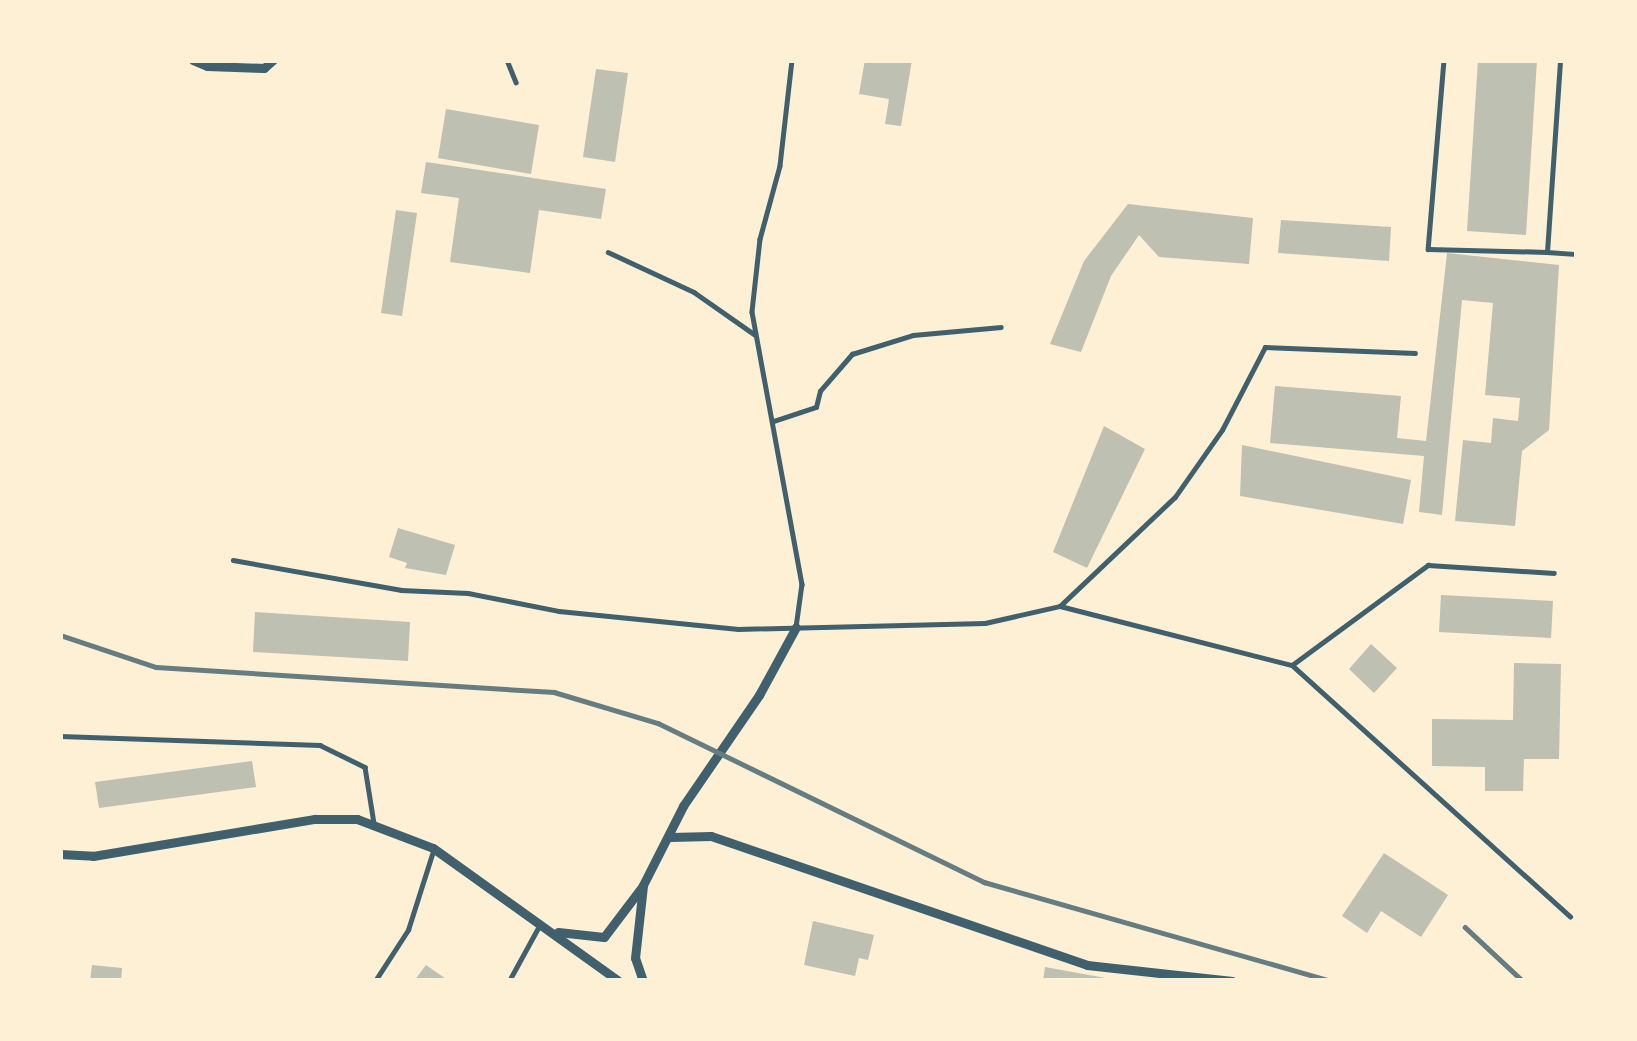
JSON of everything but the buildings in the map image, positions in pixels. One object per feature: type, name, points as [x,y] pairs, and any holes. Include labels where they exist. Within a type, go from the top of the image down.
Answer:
[{"type":"street","points":[[193,60],[264,68],[273,60]]},
{"type":"street","points":[[552,931],[604,937],[643,885],[683,806],[759,695],[796,627]]},
{"type":"street","points":[[60,854],[93,856],[315,819],[374,823],[434,848],[620,981]]},
{"type":"street","points":[[670,837],[712,836],[1087,965],[1232,981]]},
{"type":"street","points":[[643,885],[635,958],[643,981]]},
{"type":"lane","points":[[507,60],[516,82]]},
{"type":"lane","points":[[792,60],[780,166],[754,275],[757,336],[802,584],[796,627]]},
{"type":"lane","points":[[1444,60],[1429,249],[1577,254]]},
{"type":"lane","points":[[1547,253],[1560,60]]},
{"type":"lane","points":[[608,252],[694,292],[757,336]]},
{"type":"lane","points":[[774,421],[816,406],[820,391],[852,354],[913,335],[1001,327]]},
{"type":"lane","points":[[1060,606],[1175,497],[1222,430],[1265,347],[1415,353]]},
{"type":"lane","points":[[233,560],[401,590],[468,593],[616,618],[738,629],[985,622],[1060,606],[1292,665],[1570,916]]},
{"type":"lane","points":[[1292,665],[1428,566],[1555,573]]},
{"type":"lane","points":[[60,736],[320,745],[365,767],[374,823]]},
{"type":"lane","points":[[375,981],[408,930],[434,848]]},
{"type":"lane","points":[[509,981],[541,923]]},
{"type":"railway","points":[[60,635],[156,667],[554,692],[658,723],[984,882],[1332,981]]},
{"type":"railway","points":[[1465,927],[1523,981]]}]
